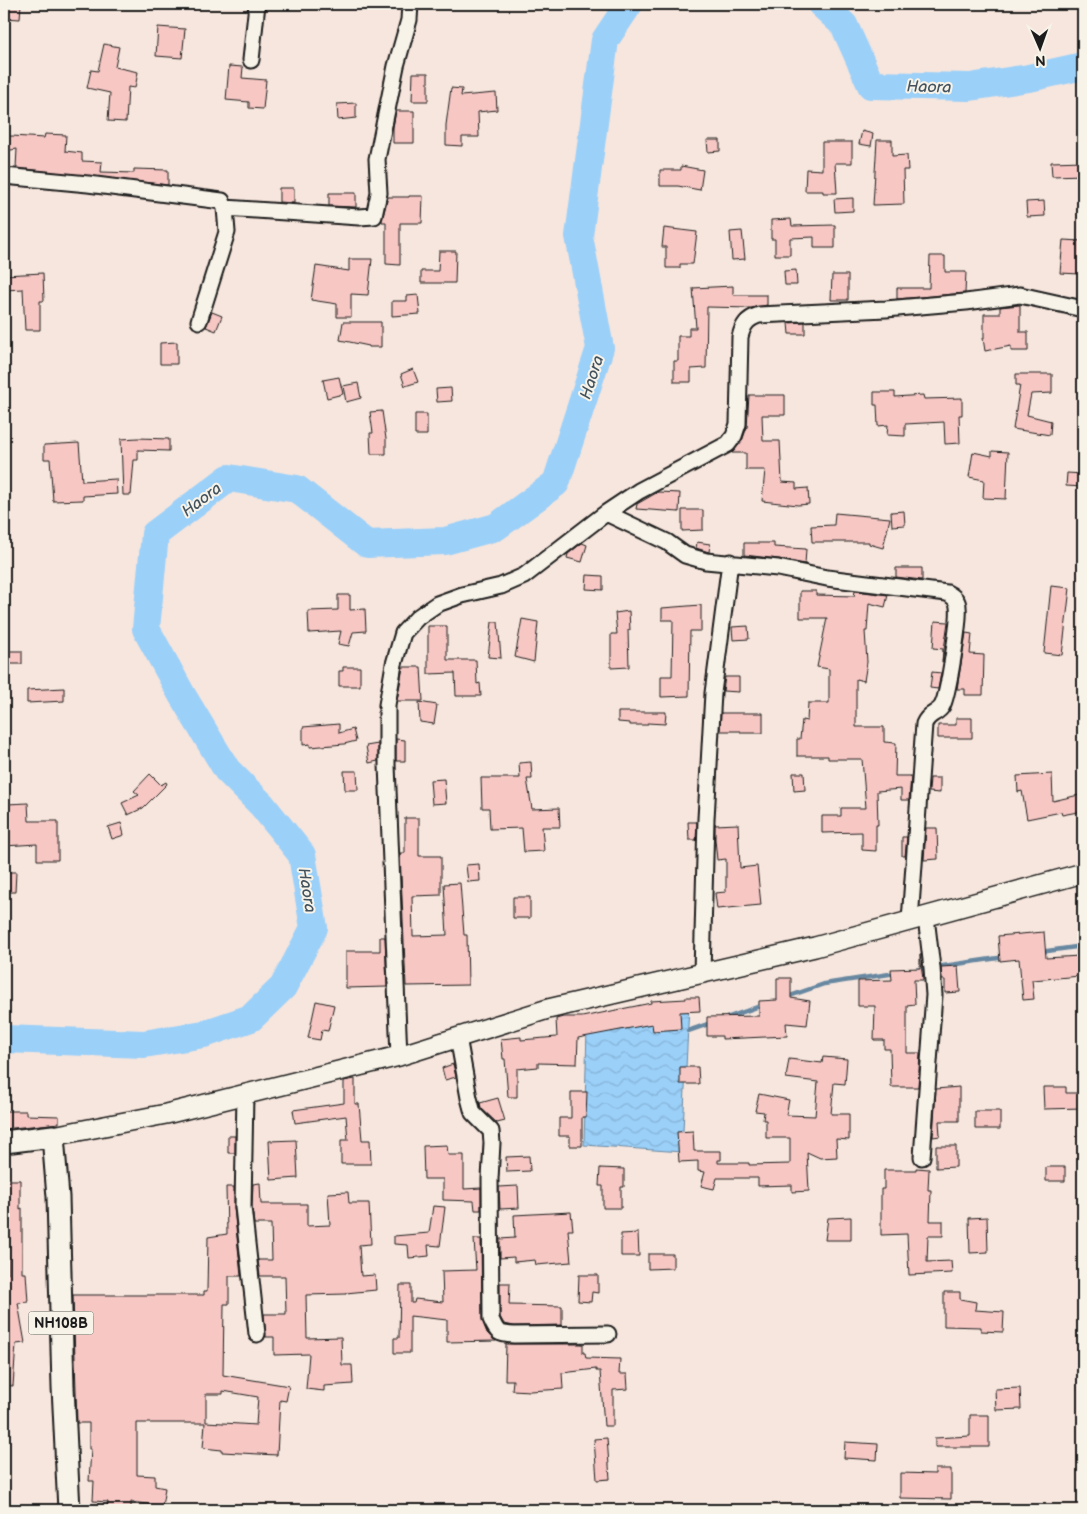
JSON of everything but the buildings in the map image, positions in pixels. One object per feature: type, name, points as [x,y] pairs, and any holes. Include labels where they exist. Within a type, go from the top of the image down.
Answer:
[{"type":"highway","points":[[4,1142],[52,1136]]},
{"type":"highway","name":"NH108B","points":[[52,1136],[58,1197],[63,1387],[69,1510]]},
{"type":"main road","points":[[52,1136],[166,1114],[399,1056],[548,1010],[815,947],[1083,873]]},
{"type":"street","points":[[251,60],[257,4]]},
{"type":"street","points":[[225,208],[359,217],[374,216],[378,193],[377,158],[396,66],[409,20],[410,4]]},
{"type":"street","points":[[4,176],[88,184],[222,201],[225,208],[227,232],[199,320]]},
{"type":"street","points":[[399,1056],[387,764],[387,705],[394,664],[403,633],[418,617],[437,604],[462,595],[501,586],[524,576],[606,513],[640,490],[728,444],[734,436],[738,424],[740,337],[742,328],[748,318],[759,315],[886,309],[1020,295],[1083,309]]},
{"type":"street","points":[[606,513],[667,542],[685,555],[706,561],[778,568],[826,578],[947,593],[954,597],[958,606],[958,622],[946,695],[942,707],[927,717],[924,724],[918,919],[932,968],[934,995],[922,1157]]},
{"type":"street","points":[[702,974],[706,819],[713,693],[730,562]]},
{"type":"street","points":[[458,1037],[473,1113],[491,1132],[491,1319],[496,1331],[502,1335],[608,1334]]},
{"type":"street","points":[[244,1094],[243,1207],[257,1334]]},
{"type":"water","points":[[689,1005],[682,1152],[584,1145],[587,1028]]},
{"type":"waterway","name":"Haora","points":[[4,1039],[144,1044],[204,1034],[251,1018],[283,987],[314,928],[302,855],[262,805],[227,770],[182,695],[146,629],[155,534],[229,478],[297,489],[367,544],[445,541],[496,527],[556,483],[600,348],[579,236],[605,40],[629,4]]},
{"type":"waterway","name":"Haora","points":[[821,4],[844,25],[871,85],[970,87],[1029,78],[1083,66]]},
{"type":"waterway","points":[[1040,952],[1083,946]]},
{"type":"waterway","points":[[916,970],[1005,957]]},
{"type":"waterway","points":[[787,997],[824,984],[896,973]]},
{"type":"waterway","points":[[726,1018],[763,1005]]},
{"type":"waterway","points":[[688,1031],[711,1023]]}]
